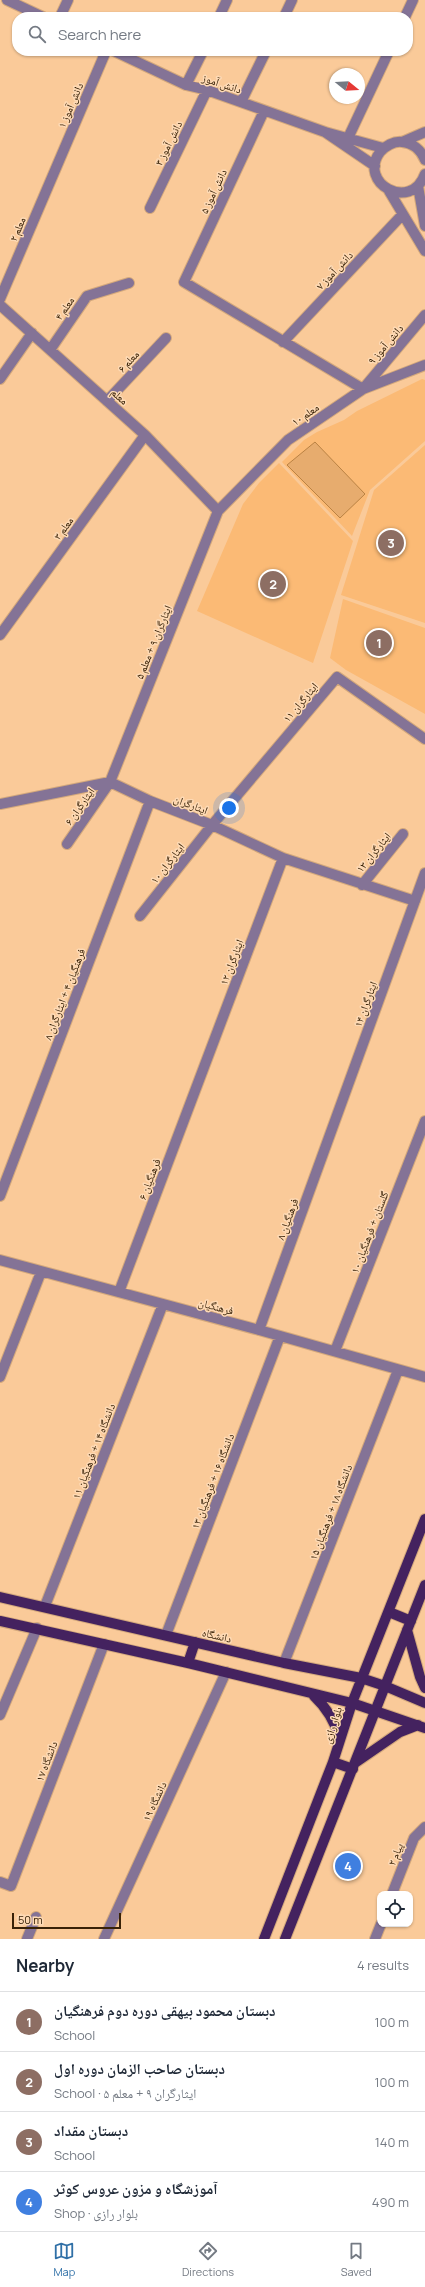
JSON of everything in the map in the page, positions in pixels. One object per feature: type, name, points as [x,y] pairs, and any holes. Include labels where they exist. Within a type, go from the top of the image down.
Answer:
[{"type":"main road","name":"بلوار رازی","points":[[264,1939],[333,1762],[352,1703],[425,1519]]},
{"type":"main road","points":[[285,1939],[425,1585]]},
{"type":"main road","name":"دانشگاه","points":[[0,1597],[45,1606],[284,1663],[362,1678],[425,1703]]},
{"type":"main road","points":[[389,1612],[409,1626],[420,1677],[425,1688]]},
{"type":"main road","points":[[0,1621],[37,1628],[188,1663],[352,1703],[421,1726]]},
{"type":"main road","points":[[188,1663],[196,1642]]},
{"type":"main road","points":[[312,1694],[324,1705],[335,1725],[340,1740]]},
{"type":"main road","points":[[333,1762],[354,1766],[400,1732],[421,1726]]},
{"type":"street","points":[[7,0],[32,12]]},
{"type":"street","points":[[62,12],[68,0]]},
{"type":"street","points":[[221,12],[227,0]]},
{"type":"street","points":[[286,12],[292,0]]},
{"type":"street","points":[[407,12],[413,0]]},
{"type":"street","name":"دانش آموز ۱","points":[[57,168],[104,56]]},
{"type":"street","name":"دانش آموز","points":[[124,56],[186,86],[207,90],[325,132],[383,148]]},
{"type":"street","points":[[186,86],[201,56]]},
{"type":"street","points":[[241,102],[264,56]]},
{"type":"street","points":[[348,138],[387,56]]},
{"type":"street","name":"دانش آموز ۳","points":[[150,208],[207,90]]},
{"type":"street","name":"دانش آموز ۵","points":[[264,111],[184,282],[283,342]]},
{"type":"street","name":"دانش آموز","points":[[325,132],[375,166]]},
{"type":"street","points":[[402,142],[425,132]]},
{"type":"street","points":[[425,160],[416,148],[402,142],[395,142],[383,148],[376,160],[375,166],[378,181],[390,191],[402,214],[425,251]]},
{"type":"street","name":"معلم ۲","points":[[0,298],[57,168]]},
{"type":"street","points":[[390,191],[404,193],[418,186],[425,174]]},
{"type":"street","points":[[418,186],[425,226]]},
{"type":"street","name":"دانش آموز ۷","points":[[283,342],[402,214]]},
{"type":"street","name":"معلم ۴","points":[[50,350],[87,296],[128,283]]},
{"type":"street","name":"معلم","points":[[0,305],[145,435],[218,511]]},
{"type":"street","name":"دانش آموز ۹","points":[[363,389],[425,315]]},
{"type":"street","points":[[0,379],[32,333]]},
{"type":"street","name":"معلم ۶","points":[[107,401],[166,338]]},
{"type":"street","points":[[283,342],[363,389]]},
{"type":"street","name":"معلم ۱۰","points":[[218,511],[288,440],[363,389],[425,365]]},
{"type":"street","name":"معلم ۳","points":[[0,635],[145,435]]},
{"type":"street","name":"ایثارگران ۹ + معلم ۵","points":[[110,782],[218,511]]},
{"type":"street","name":"ایثارگران ۱۱","points":[[212,825],[337,677],[425,739]]},
{"type":"street","points":[[0,804],[110,782]]},
{"type":"street","name":"ایثارگران","points":[[110,782],[150,801],[212,825],[283,858],[362,885],[415,901]]},
{"type":"street","name":"ایثارگران ۶","points":[[67,844],[110,782]]},
{"type":"street","name":"فرهنگیان ۴ + ایثارگران ۸","points":[[0,1196],[150,801]]},
{"type":"street","name":"ایثارگران ۱۰","points":[[140,916],[212,825]]},
{"type":"street","name":"ایثارگران ۱۳","points":[[362,885],[403,834]]},
{"type":"street","name":"ایثارگران ۱۲","points":[[201,1075],[283,858]]},
{"type":"street","points":[[415,901],[425,873]]},
{"type":"street","name":"ایثارگران ۱۴","points":[[337,1116],[415,901]]},
{"type":"street","name":"فرهنگیان ۶","points":[[119,1292],[201,1075]]},
{"type":"street","name":"فرهنگیان ۸","points":[[259,1330],[337,1116]]},
{"type":"street","name":"گلستان + فرهنگیان ۱۰","points":[[335,1351],[425,1121]]},
{"type":"street","name":"فرهنگیان","points":[[0,1260],[259,1330],[425,1377]]},
{"type":"street","points":[[0,1376],[41,1272]]},
{"type":"street","name":"دانشگاه ۱۴ + فرهنگیان ۱۱","points":[[45,1606],[163,1304]]},
{"type":"street","name":"دانشگاه ۱۶ + فرهنگیان ۱۳","points":[[166,1635],[280,1336]]},
{"type":"street","name":"دانشگاه ۱۸ + فرهنگیان ۱۵","points":[[284,1663],[398,1370]]},
{"type":"street","points":[[0,1715],[37,1628]]},
{"type":"street","name":"دانشگاه ۱۷","points":[[0,1882],[11,1886],[104,1644]]},
{"type":"street","name":"دانشگاه ۱۹","points":[[104,1939],[226,1672]]},
{"type":"street","name":"پیام ۲","points":[[393,1891],[414,1838],[425,1826]]},
{"type":"street","points":[[27,1939],[36,1917]]},
{"type":"street","points":[[375,1939],[380,1927]]},
{"type":"shaded area","points":[[422,379],[425,380],[425,441],[370,490],[352,536],[282,462],[304,440],[317,432],[344,420],[357,411]]},
{"type":"shaded area","points":[[425,445],[425,623],[341,595],[374,490]]},
{"type":"shaded area","points":[[279,463],[353,541],[313,663],[197,611],[243,504],[259,483]]},
{"type":"shaded area","points":[[343,599],[425,628],[425,714],[346,670],[330,658]]},
{"type":"building","points":[[315,442],[365,494],[340,518],[287,465]]},
{"type":"place","name":"دبستان مقداد","points":[[391,543]]},
{"type":"place","name":"دبستان صاحب الزمان دوره اول","points":[[273,584]]},
{"type":"place","name":"دبستان محمود بیهقی دوره دوم فرهنگیان","points":[[379,643]]},
{"type":"place","name":"آموزشگاه و مزون عروس کوثر","points":[[348,1866]]}]
